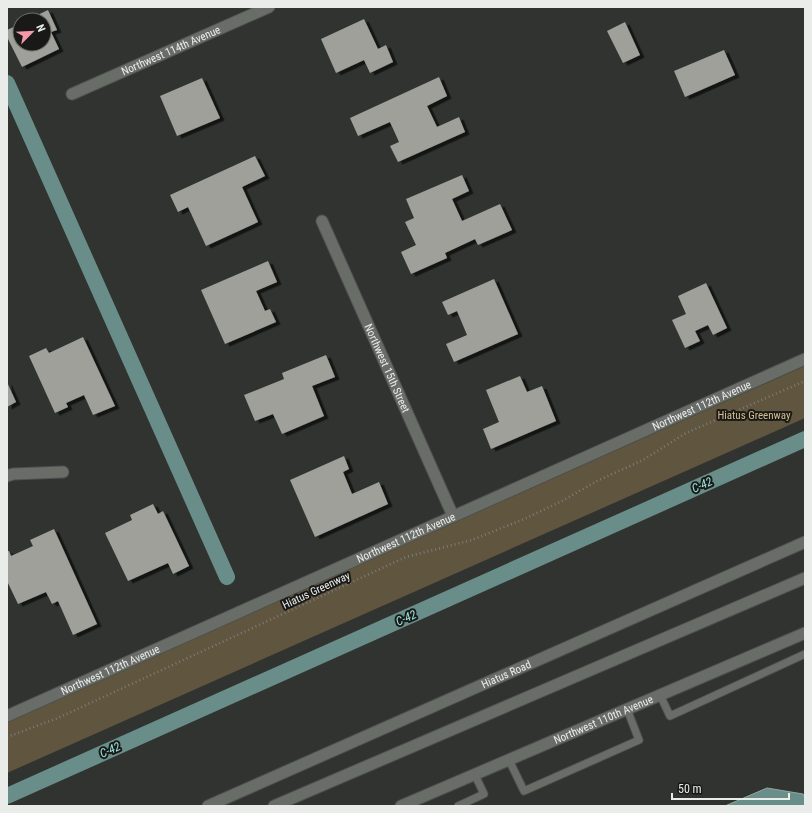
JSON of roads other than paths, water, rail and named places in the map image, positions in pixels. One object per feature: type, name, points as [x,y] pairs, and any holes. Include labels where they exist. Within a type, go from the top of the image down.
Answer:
[{"type":"street","name":"Northwest 114th Avenue","points":[[72,94],[269,7]]},
{"type":"street","name":"Northwest 15th Street","points":[[322,221],[453,516]]},
{"type":"street","name":"Northwest 112th Avenue","points":[[7,716],[805,359]]},
{"type":"street","points":[[7,476],[13,474],[63,472]]},
{"type":"street","name":"Hiatus Road","points":[[208,806],[805,542]]},
{"type":"street","points":[[274,806],[805,578]]},
{"type":"street","name":"Northwest 110th Avenue","points":[[401,806],[805,633]]},
{"type":"lane","points":[[660,695],[670,716],[805,654]]},
{"type":"lane","points":[[510,760],[524,791],[639,740],[626,710]]},
{"type":"lane","points":[[458,806],[484,794],[475,775]]},
{"type":"water","points":[[767,788],[803,794],[805,798],[805,806],[725,806]]},
{"type":"waterway","points":[[7,83],[227,577]]},
{"type":"waterway","name":"C-42","points":[[7,796],[805,439]]},
{"type":"park label","name":"Hiatus Greenway","points":[[754,415]]}]
